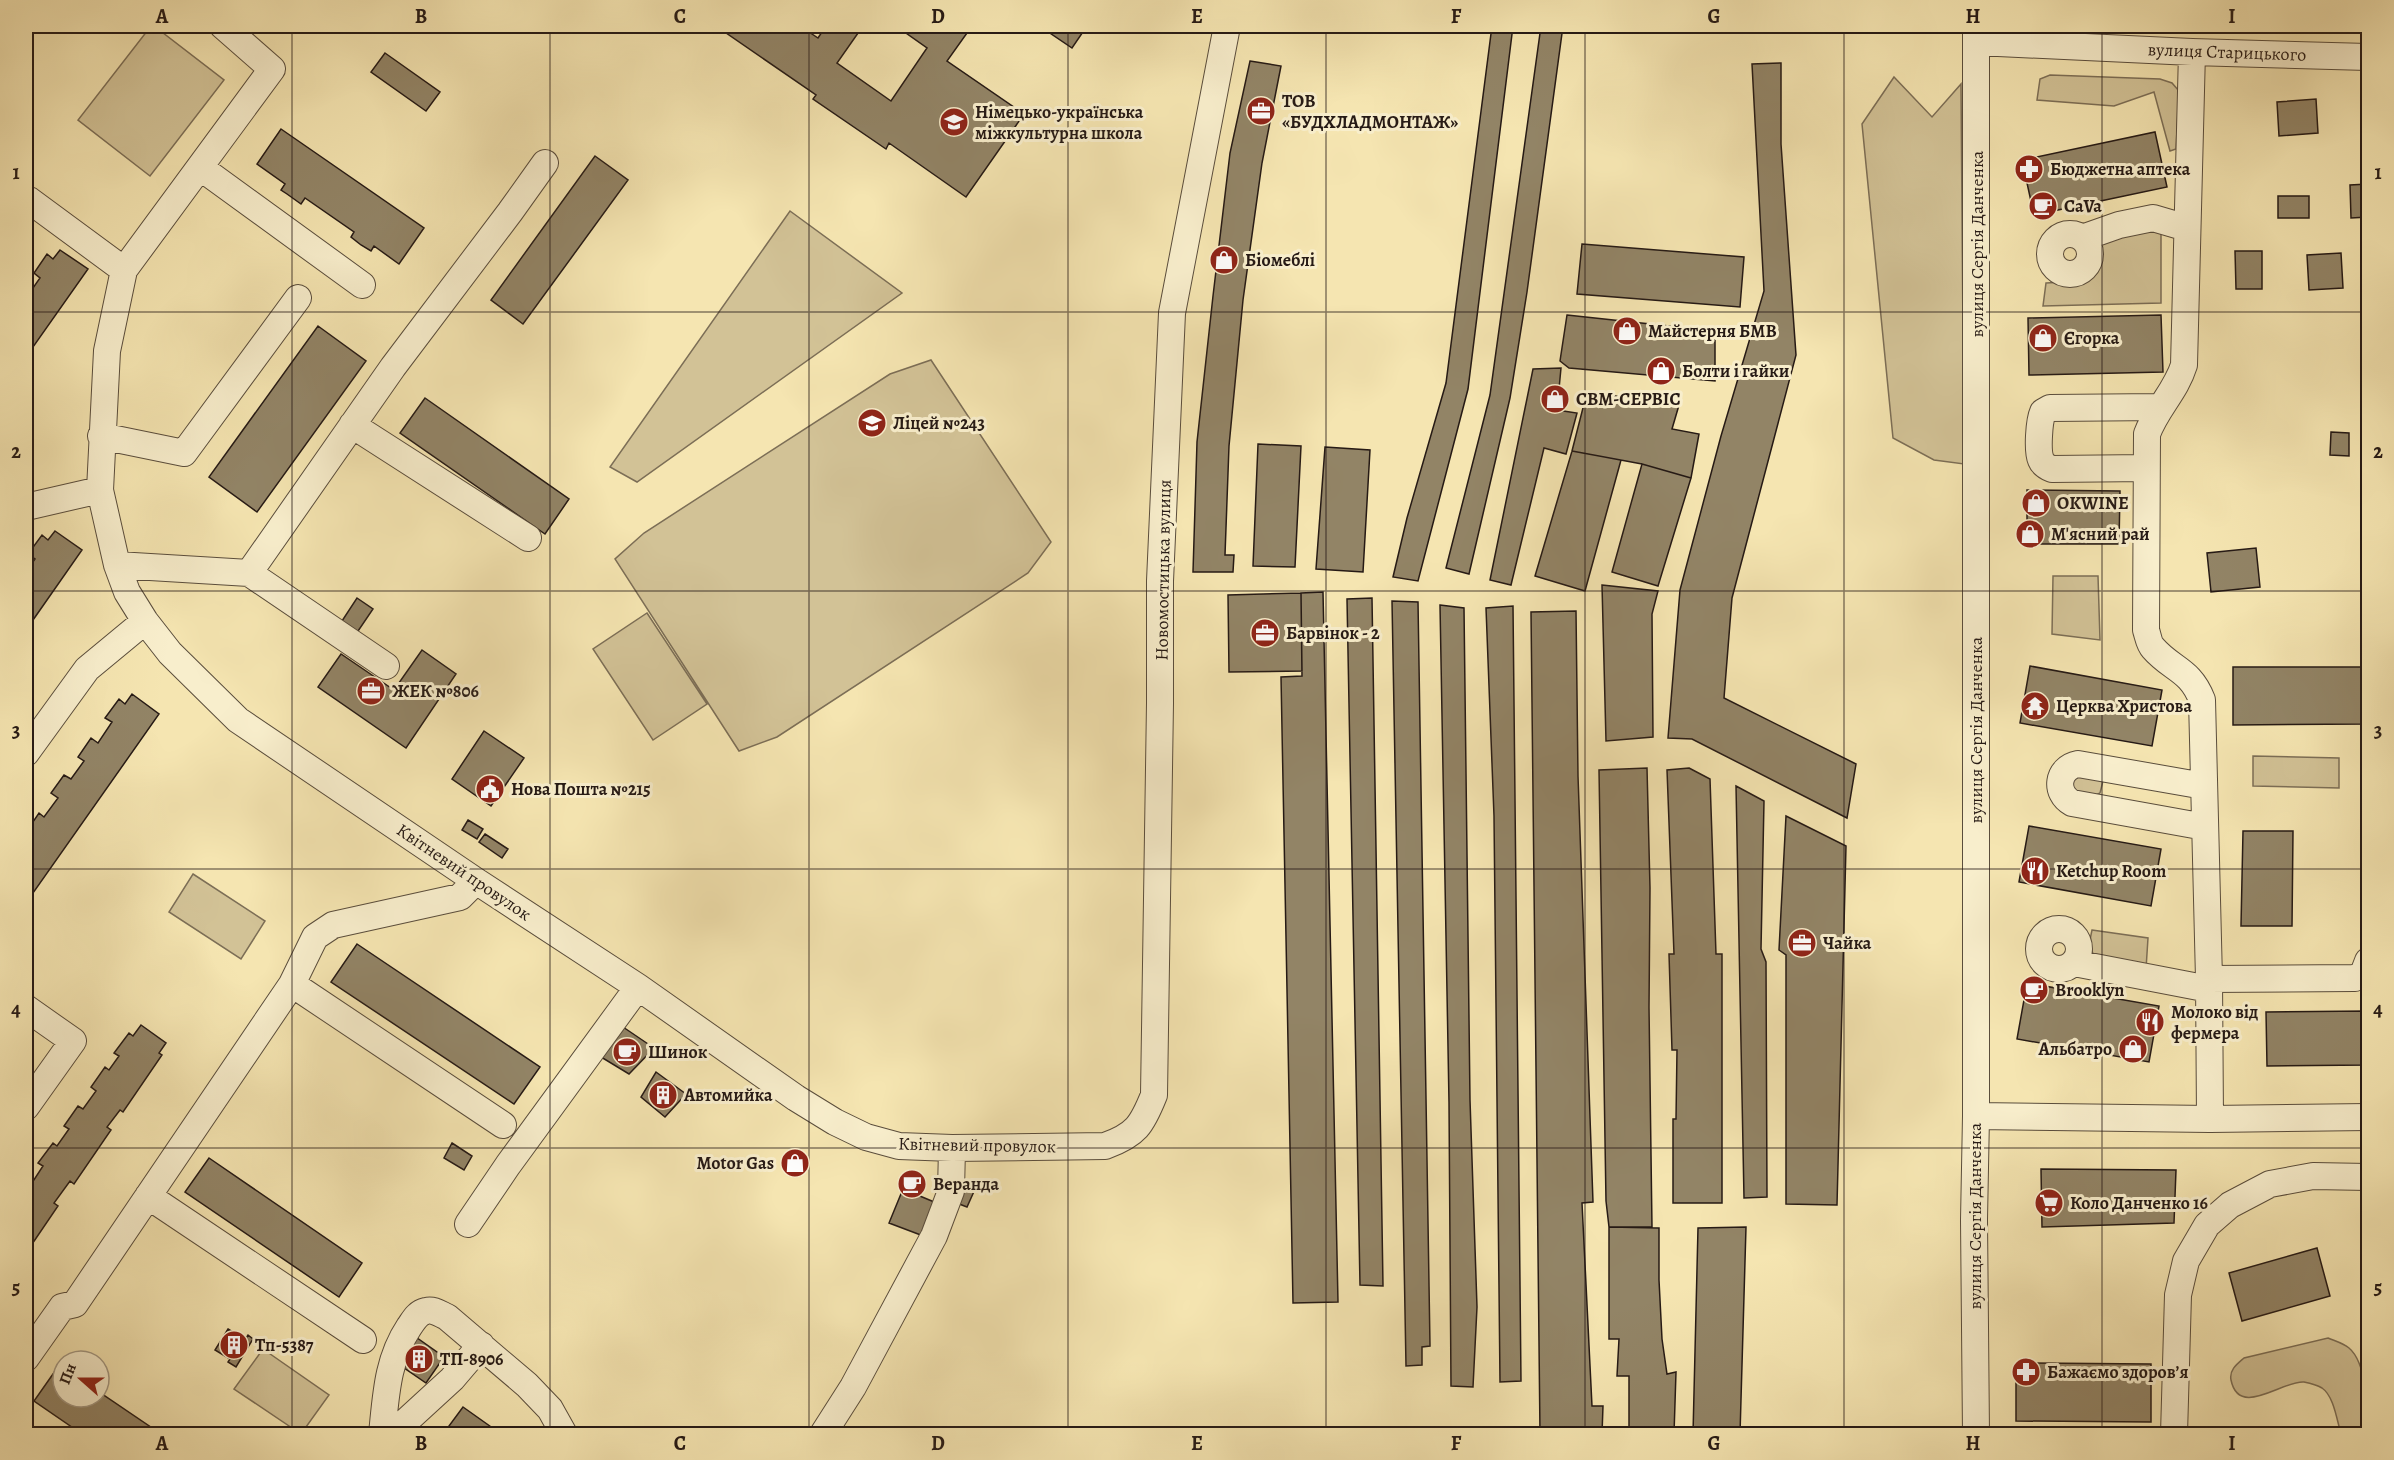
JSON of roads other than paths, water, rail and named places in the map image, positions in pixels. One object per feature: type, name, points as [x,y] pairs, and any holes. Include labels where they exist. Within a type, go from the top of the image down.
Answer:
[{"type":"street","points":[[26,205],[29,200],[124,270],[273,69],[224,26]]},
{"type":"street","name":"Новомостицька вулиця","points":[[1145,1119],[1154,1095],[1161,703],[1160,581],[1172,313],[1227,26]]},
{"type":"street","name":"вулиця Старицького","points":[[1976,34],[2192,52],[2368,57]]},
{"type":"street","name":"вулиця Сергія Данченка","points":[[1976,34],[1976,1116],[1974,1220],[1976,1434]]},
{"type":"street","points":[[2192,52],[2184,365],[2179,381],[2153,417],[2147,434],[2146,630],[2151,647],[2187,675],[2196,686],[2202,700],[2210,1119]]},
{"type":"street","points":[[249,573],[352,425],[545,163]]},
{"type":"street","points":[[201,168],[362,285]]},
{"type":"street","points":[[2082,238],[2119,225],[2153,218],[2187,228]]},
{"type":"street","name":"Квітневий провулок","points":[[124,270],[107,351],[101,436],[100,489],[117,565],[127,592],[145,621],[170,653],[238,720],[638,987],[796,1098],[835,1122],[866,1137],[899,1146],[952,1148],[1105,1146],[1126,1139],[1145,1119]]},
{"type":"street","points":[[101,436],[184,453],[298,298]]},
{"type":"street","points":[[2146,468],[2052,469],[2045,466],[2040,460],[2040,420],[2043,412],[2050,408],[2160,407]]},
{"type":"street","points":[[352,425],[528,538]]},
{"type":"street","points":[[26,507],[100,489]]},
{"type":"street","points":[[117,565],[249,573],[386,666]]},
{"type":"street","points":[[26,753],[87,669],[145,621]]},
{"type":"street","points":[[2204,786],[2078,764],[2069,766],[2062,773],[2060,791],[2065,799],[2072,803],[2205,827]]},
{"type":"street","points":[[26,1358],[62,1307],[75,1304],[292,984],[315,937],[333,925],[460,897],[476,881]]},
{"type":"street","points":[[2074,963],[2209,984],[2355,978],[2363,975],[2368,961]]},
{"type":"street","points":[[292,984],[503,1125]]},
{"type":"street","points":[[468,1224],[543,1127],[638,987]]},
{"type":"street","points":[[26,1008],[73,1041],[26,1107]]},
{"type":"street","points":[[1976,1116],[2368,1123]]},
{"type":"street","points":[[823,1434],[853,1387],[934,1236],[951,1191],[952,1148]]},
{"type":"street","points":[[2174,1434],[2178,1295],[2186,1262],[2208,1225],[2230,1205],[2270,1184],[2313,1176],[2368,1177]]},
{"type":"street","points":[[148,1196],[363,1340]]},
{"type":"street","points":[[382,1434],[386,1391],[394,1353],[417,1316],[424,1311],[433,1310],[447,1317],[527,1385],[550,1408],[564,1434]]},
{"type":"street","points":[[392,1434],[452,1378],[481,1346]]},
{"type":"place","name":"ТОВ «БУДХЛАДМОНТАЖ»","points":[[1261,111]]},
{"type":"place","name":"Німецько-українська міжкультурна школа","points":[[954,122]]},
{"type":"place","name":"Бюджетна аптека","points":[[2029,169]]},
{"type":"place","name":"CaVa","points":[[2043,206]]},
{"type":"place","name":"Біомеблі","points":[[1224,260]]},
{"type":"place","name":"Майстерня БМВ","points":[[1627,331]]},
{"type":"place","name":"Єгорка","points":[[2043,338]]},
{"type":"place","name":"Болти і гайки","points":[[1661,371]]},
{"type":"place","name":"СВМ-СЕРВІС","points":[[1555,399]]},
{"type":"place","name":"Ліцей №243","points":[[872,423]]},
{"type":"place","name":"OKWINE","points":[[2036,503]]},
{"type":"place","name":"М'ясний рай","points":[[2030,534]]},
{"type":"place","name":"Барвінок - 2","points":[[1265,633]]},
{"type":"place","name":"ЖЕК №806","points":[[371,691]]},
{"type":"place","name":"Церква Христова","points":[[2035,706]]},
{"type":"place","name":"Нова Пошта №215","points":[[490,789]]},
{"type":"place","name":"Ketchup Room","points":[[2035,871]]},
{"type":"place","name":"Чайка","points":[[1802,943]]},
{"type":"place","name":"Brooklyn","points":[[2034,990]]},
{"type":"place","name":"Молоко від фермера","points":[[2150,1022]]},
{"type":"place","name":"Альбатро","points":[[2133,1049]]},
{"type":"place","name":"Шинок","points":[[627,1052]]},
{"type":"place","name":"Автомийка","points":[[663,1095]]},
{"type":"place","name":"Motor Gas","points":[[795,1163]]},
{"type":"place","name":"Веранда","points":[[912,1184]]},
{"type":"place","name":"Коло Данченко 16","points":[[2049,1203]]},
{"type":"place","name":"Тп-5387","points":[[234,1345]]},
{"type":"place","name":"ТП-8906","points":[[419,1359]]},
{"type":"place","name":"Бажаємо здоровʼя","points":[[2026,1372]]}]
